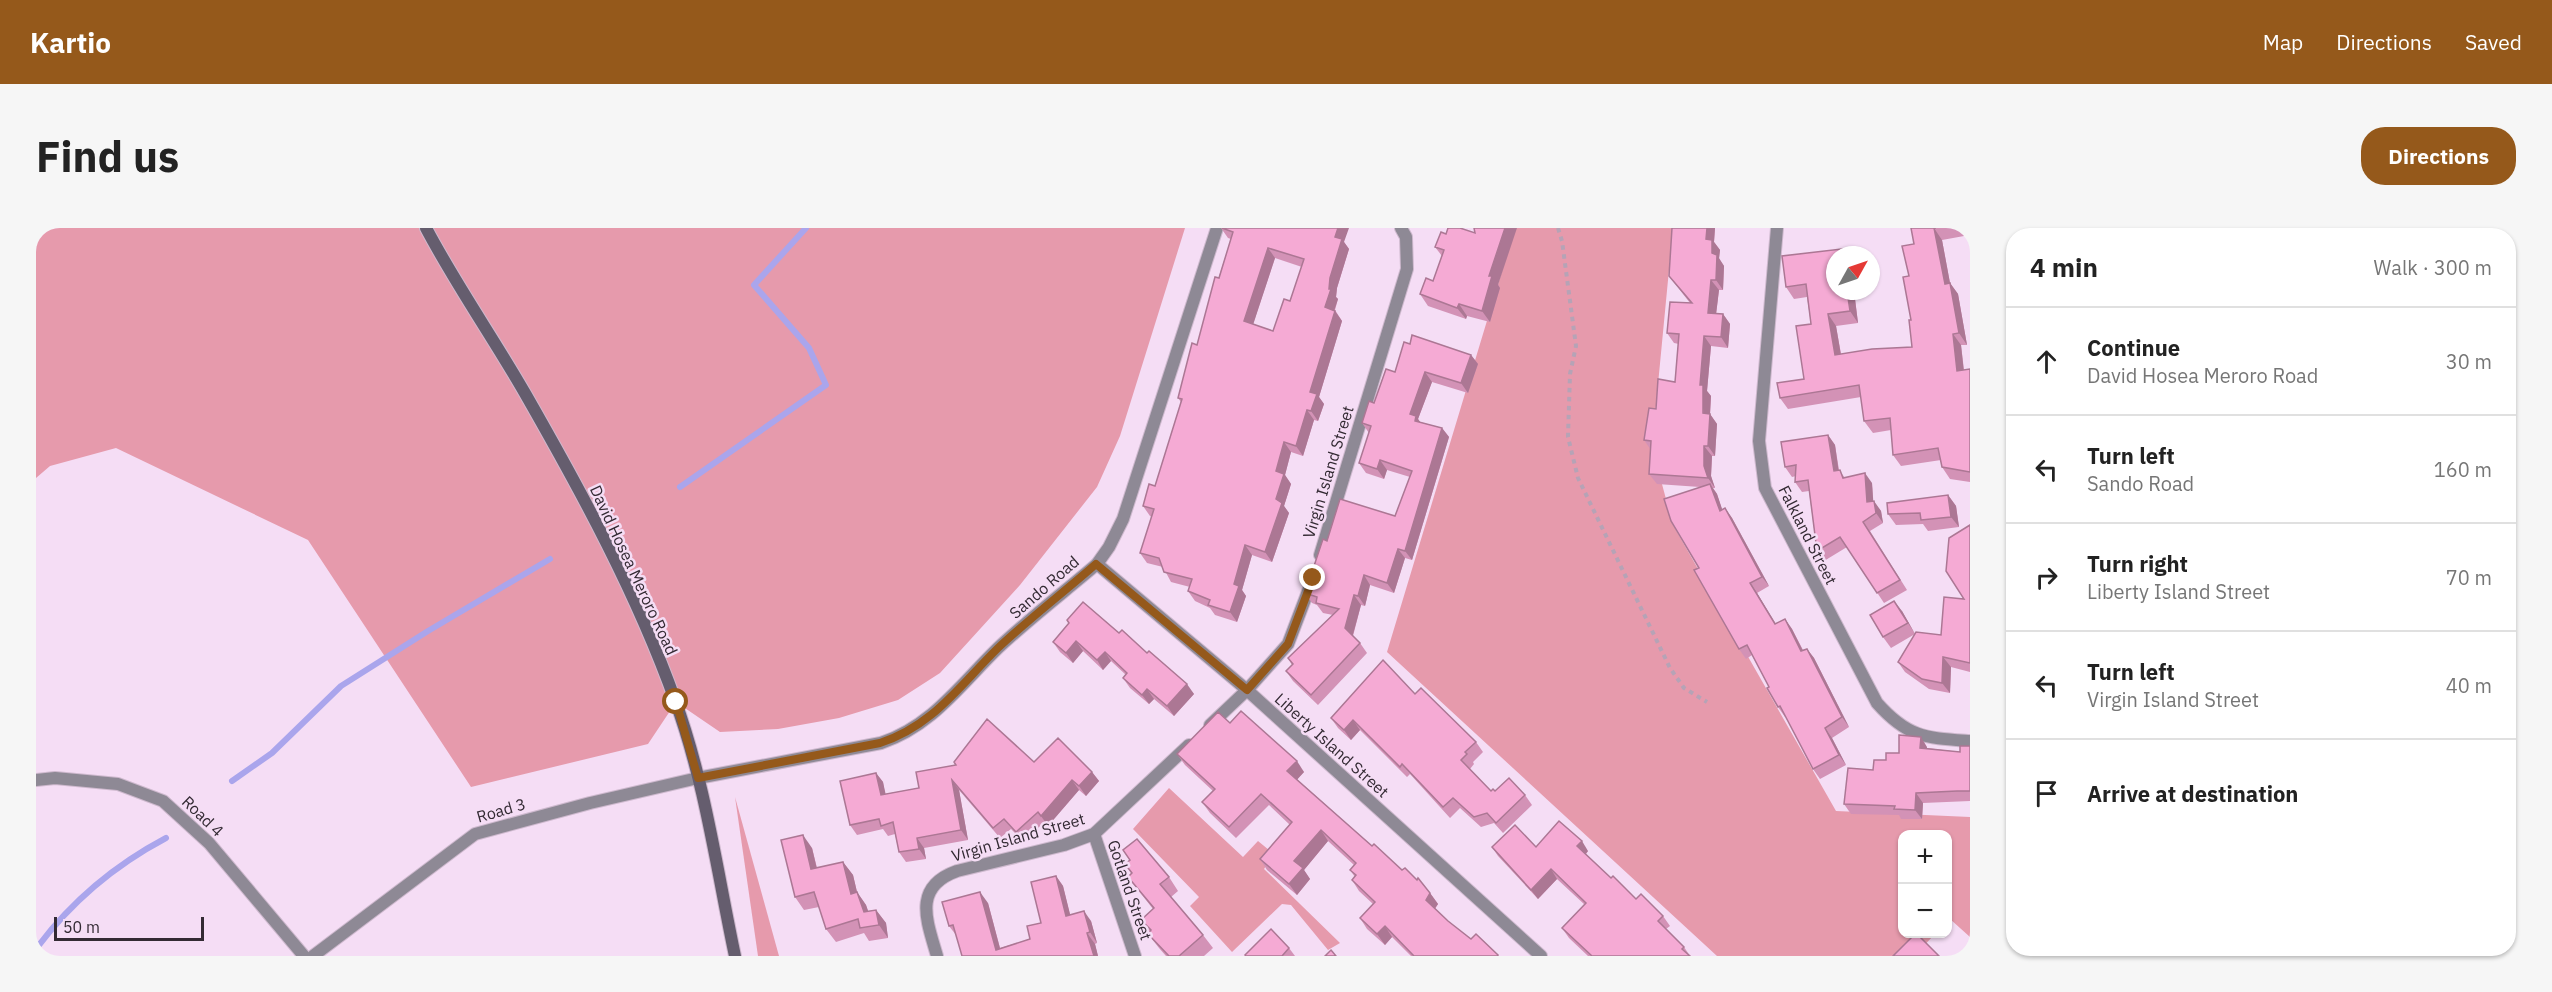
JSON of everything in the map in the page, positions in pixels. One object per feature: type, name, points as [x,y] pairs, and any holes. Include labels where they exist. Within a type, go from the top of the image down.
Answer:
[{"type":"main road","name":"David Hosea Meroro Road","points":[[426,228],[526,396],[596,524],[642,619],[676,702],[698,778],[735,956]]},
{"type":"street","name":"Sando Road","points":[[698,778],[880,743],[902,736],[921,725],[999,647],[1096,564],[1109,547],[1123,519],[1217,228]]},
{"type":"street","name":"Virgin Island Street","points":[[937,956],[925,915],[926,899],[941,878],[957,871],[1064,845],[1094,834],[1247,690],[1288,644],[1313,578],[1407,269],[1406,237],[1401,228]]},
{"type":"street","name":"Falkland Street","points":[[1777,228],[1759,441],[1765,488],[1877,703],[1890,718],[1907,731],[1932,738],[1970,741]]},
{"type":"street","name":"Liberty Island Street","points":[[1096,564],[1247,690],[1541,956]]},
{"type":"street","name":"Road 4","points":[[36,780],[55,778],[118,784],[163,801],[209,843],[304,956]]},
{"type":"street","name":"Road 3","points":[[313,956],[475,834],[590,803],[698,778]]},
{"type":"street","name":"Gotland Street","points":[[1094,834],[1135,956]]},
{"type":"path","points":[[1558,228],[1562,241],[1576,346],[1570,374],[1568,437],[1578,478],[1671,668],[1684,687],[1707,702]]},
{"type":"shaded area","points":[[36,228],[1185,228],[1120,436],[1097,487],[1020,585],[940,673],[898,700],[839,718],[778,729],[720,732],[676,702],[648,744],[471,787],[308,540],[116,448],[50,466],[36,478]]},
{"type":"shaded area","points":[[1515,228],[1673,228],[1652,447],[1673,525],[1836,811],[1970,817],[1970,937],[1952,921],[1952,830],[1898,830],[1898,938],[1931,938],[1914,956],[1717,956],[1387,652]]},
{"type":"shaded area","points":[[1169,788],[1243,857],[1258,841],[1274,854],[1264,869],[1340,943],[1328,950],[1291,905],[1282,904],[1232,952],[1190,906],[1199,897],[1133,829]]},
{"type":"shaded area","points":[[735,797],[779,956],[758,956]]},
{"type":"building","points":[[1222,228],[1338,228],[1335,237],[1342,239],[1330,278],[1329,289],[1331,289],[1325,307],[1335,311],[1310,392],[1317,394],[1311,411],[1307,410],[1296,446],[1284,442],[1276,471],[1284,474],[1276,499],[1282,503],[1265,552],[1245,545],[1234,584],[1239,586],[1230,612],[1208,605],[1210,600],[1188,591],[1192,579],[1164,572],[1159,558],[1140,553],[1154,509],[1143,506],[1149,484],[1155,486],[1182,399],[1178,398],[1192,343],[1197,345],[1215,277],[1219,278],[1233,232]],"holes":[[[1268,248],[1304,259],[1290,301],[1284,299],[1273,331],[1244,321]]]},
{"type":"building","points":[[1448,228],[1460,228],[1475,233],[1474,228],[1505,228],[1489,276],[1492,276],[1482,311],[1459,304],[1457,308],[1420,294],[1426,278],[1433,281],[1444,250],[1435,247],[1441,232],[1446,234]]},
{"type":"building","points":[[1672,228],[1707,228],[1706,239],[1712,240],[1712,253],[1717,255],[1716,280],[1711,280],[1708,313],[1723,314],[1721,337],[1704,336],[1700,385],[1703,385],[1703,413],[1710,414],[1708,446],[1704,446],[1704,466],[1708,478],[1649,474],[1651,441],[1644,440],[1649,408],[1656,409],[1658,379],[1675,382],[1679,334],[1667,333],[1670,302],[1692,303],[1669,276]]},
{"type":"building","points":[[1911,228],[1934,228],[1945,284],[1950,283],[1959,333],[1953,334],[1957,371],[1970,369],[1970,472],[1942,467],[1938,448],[1893,455],[1890,418],[1864,421],[1859,385],[1780,398],[1777,383],[1804,379],[1796,326],[1811,324],[1806,284],[1786,287],[1782,256],[1826,251],[1826,300],[1848,300],[1850,311],[1828,314],[1835,355],[1872,349],[1912,347],[1909,320],[1911,320],[1903,277],[1909,276],[1902,246],[1914,244]]},
{"type":"building","points":[[1412,335],[1471,355],[1461,383],[1425,372],[1410,414],[1416,416],[1415,421],[1442,428],[1405,551],[1398,549],[1387,583],[1364,575],[1358,596],[1354,595],[1345,628],[1360,643],[1311,695],[1286,671],[1293,664],[1288,658],[1339,609],[1316,603],[1317,597],[1305,593],[1323,539],[1327,541],[1340,499],[1395,516],[1412,471],[1380,460],[1377,469],[1359,463],[1371,426],[1362,423],[1369,401],[1374,403],[1386,369],[1395,372],[1404,342],[1410,344]]},
{"type":"building","points":[[1828,435],[1834,471],[1840,470],[1843,478],[1865,473],[1867,502],[1874,501],[1876,513],[1863,522],[1900,580],[1877,593],[1840,537],[1817,551],[1808,480],[1795,482],[1796,465],[1785,467],[1781,442]]},
{"type":"building","points":[[1710,484],[1720,511],[1725,508],[1762,577],[1750,583],[1775,624],[1785,619],[1801,651],[1807,649],[1842,717],[1825,728],[1839,755],[1813,769],[1780,706],[1778,707],[1767,688],[1769,687],[1747,645],[1739,649],[1694,570],[1699,568],[1671,521],[1664,499]]},
{"type":"building","points":[[1948,495],[1951,517],[1921,520],[1920,513],[1888,514],[1887,503]]},
{"type":"building","points":[[1970,525],[1970,663],[1943,657],[1942,683],[1922,679],[1898,662],[1916,632],[1941,635],[1944,597],[1964,599],[1946,571],[1949,538]]},
{"type":"building","points":[[1894,601],[1908,623],[1883,637],[1870,615]]},
{"type":"building","points":[[1083,602],[1119,633],[1122,630],[1147,653],[1149,651],[1187,684],[1167,706],[1147,689],[1142,695],[1123,678],[1127,673],[1105,652],[1097,660],[1076,641],[1066,653],[1053,642],[1069,623],[1067,620]]},
{"type":"building","points":[[1383,660],[1415,694],[1421,688],[1476,742],[1465,752],[1467,754],[1461,760],[1491,791],[1493,789],[1495,791],[1509,778],[1525,795],[1496,823],[1487,813],[1474,817],[1453,798],[1443,807],[1402,764],[1400,767],[1353,720],[1344,730],[1331,718]]},
{"type":"building","points":[[1241,711],[1297,761],[1287,771],[1372,846],[1374,844],[1402,870],[1405,868],[1417,880],[1418,878],[1430,893],[1426,900],[1448,921],[1471,939],[1476,934],[1498,955],[1414,956],[1385,926],[1377,934],[1360,918],[1375,902],[1352,880],[1356,875],[1350,870],[1356,863],[1321,830],[1294,861],[1303,868],[1289,884],[1260,859],[1292,822],[1261,794],[1229,827],[1202,802],[1215,789],[1177,754],[1218,712],[1230,723]]},
{"type":"building","points":[[987,719],[1034,762],[1058,738],[1092,772],[1079,786],[1072,780],[1041,816],[1038,812],[1016,832],[1004,819],[993,828],[952,780],[961,830],[917,838],[919,849],[899,852],[893,822],[881,826],[879,819],[850,825],[840,781],[876,773],[881,795],[919,788],[916,772],[956,765],[954,762]]},
{"type":"building","points":[[1899,735],[1921,737],[1920,748],[1960,752],[1960,746],[1970,746],[1970,791],[1916,793],[1915,810],[1894,809],[1895,806],[1844,804],[1848,768],[1873,770],[1874,760],[1886,760],[1886,753],[1899,753]]},
{"type":"building","points":[[1559,821],[1582,841],[1577,846],[1611,878],[1613,876],[1636,899],[1641,894],[1663,916],[1658,921],[1690,956],[1592,956],[1562,928],[1586,903],[1551,869],[1531,890],[1492,847],[1515,825],[1536,847]]},
{"type":"building","points":[[803,835],[811,869],[843,862],[851,894],[857,892],[864,912],[876,910],[879,925],[860,928],[858,919],[826,929],[814,892],[795,897],[781,840]]},
{"type":"building","points":[[1137,839],[1169,877],[1160,884],[1203,935],[1179,956],[1169,956],[1149,935],[1151,930],[1141,920],[1154,908],[1128,877],[1132,873],[1125,864],[1130,860],[1123,850]]},
{"type":"building","points":[[1056,876],[1066,916],[1084,911],[1090,932],[1087,933],[1094,956],[962,956],[953,925],[949,926],[942,902],[980,892],[996,950],[1030,939],[1027,926],[1041,923],[1031,882]]},
{"type":"building","points":[[1271,929],[1289,948],[1282,956],[1246,956],[1245,955]]},
{"type":"building","points":[[1911,938],[1921,938],[1939,956],[1893,956]]},
{"type":"building","points":[[1331,950],[1336,956],[1325,956]]},
{"type":"waterway","points":[[680,487],[826,385],[809,348],[754,285],[806,228]]},
{"type":"waterway","points":[[232,781],[272,753],[341,686],[428,631],[550,559]]},
{"type":"waterway","points":[[36,949],[63,916],[95,886],[129,860],[166,838]]},
{"type":"route","points":[[676,702],[698,778],[880,743],[902,736],[921,725],[999,647],[1096,564],[1247,690],[1288,644],[1313,578]]}]
